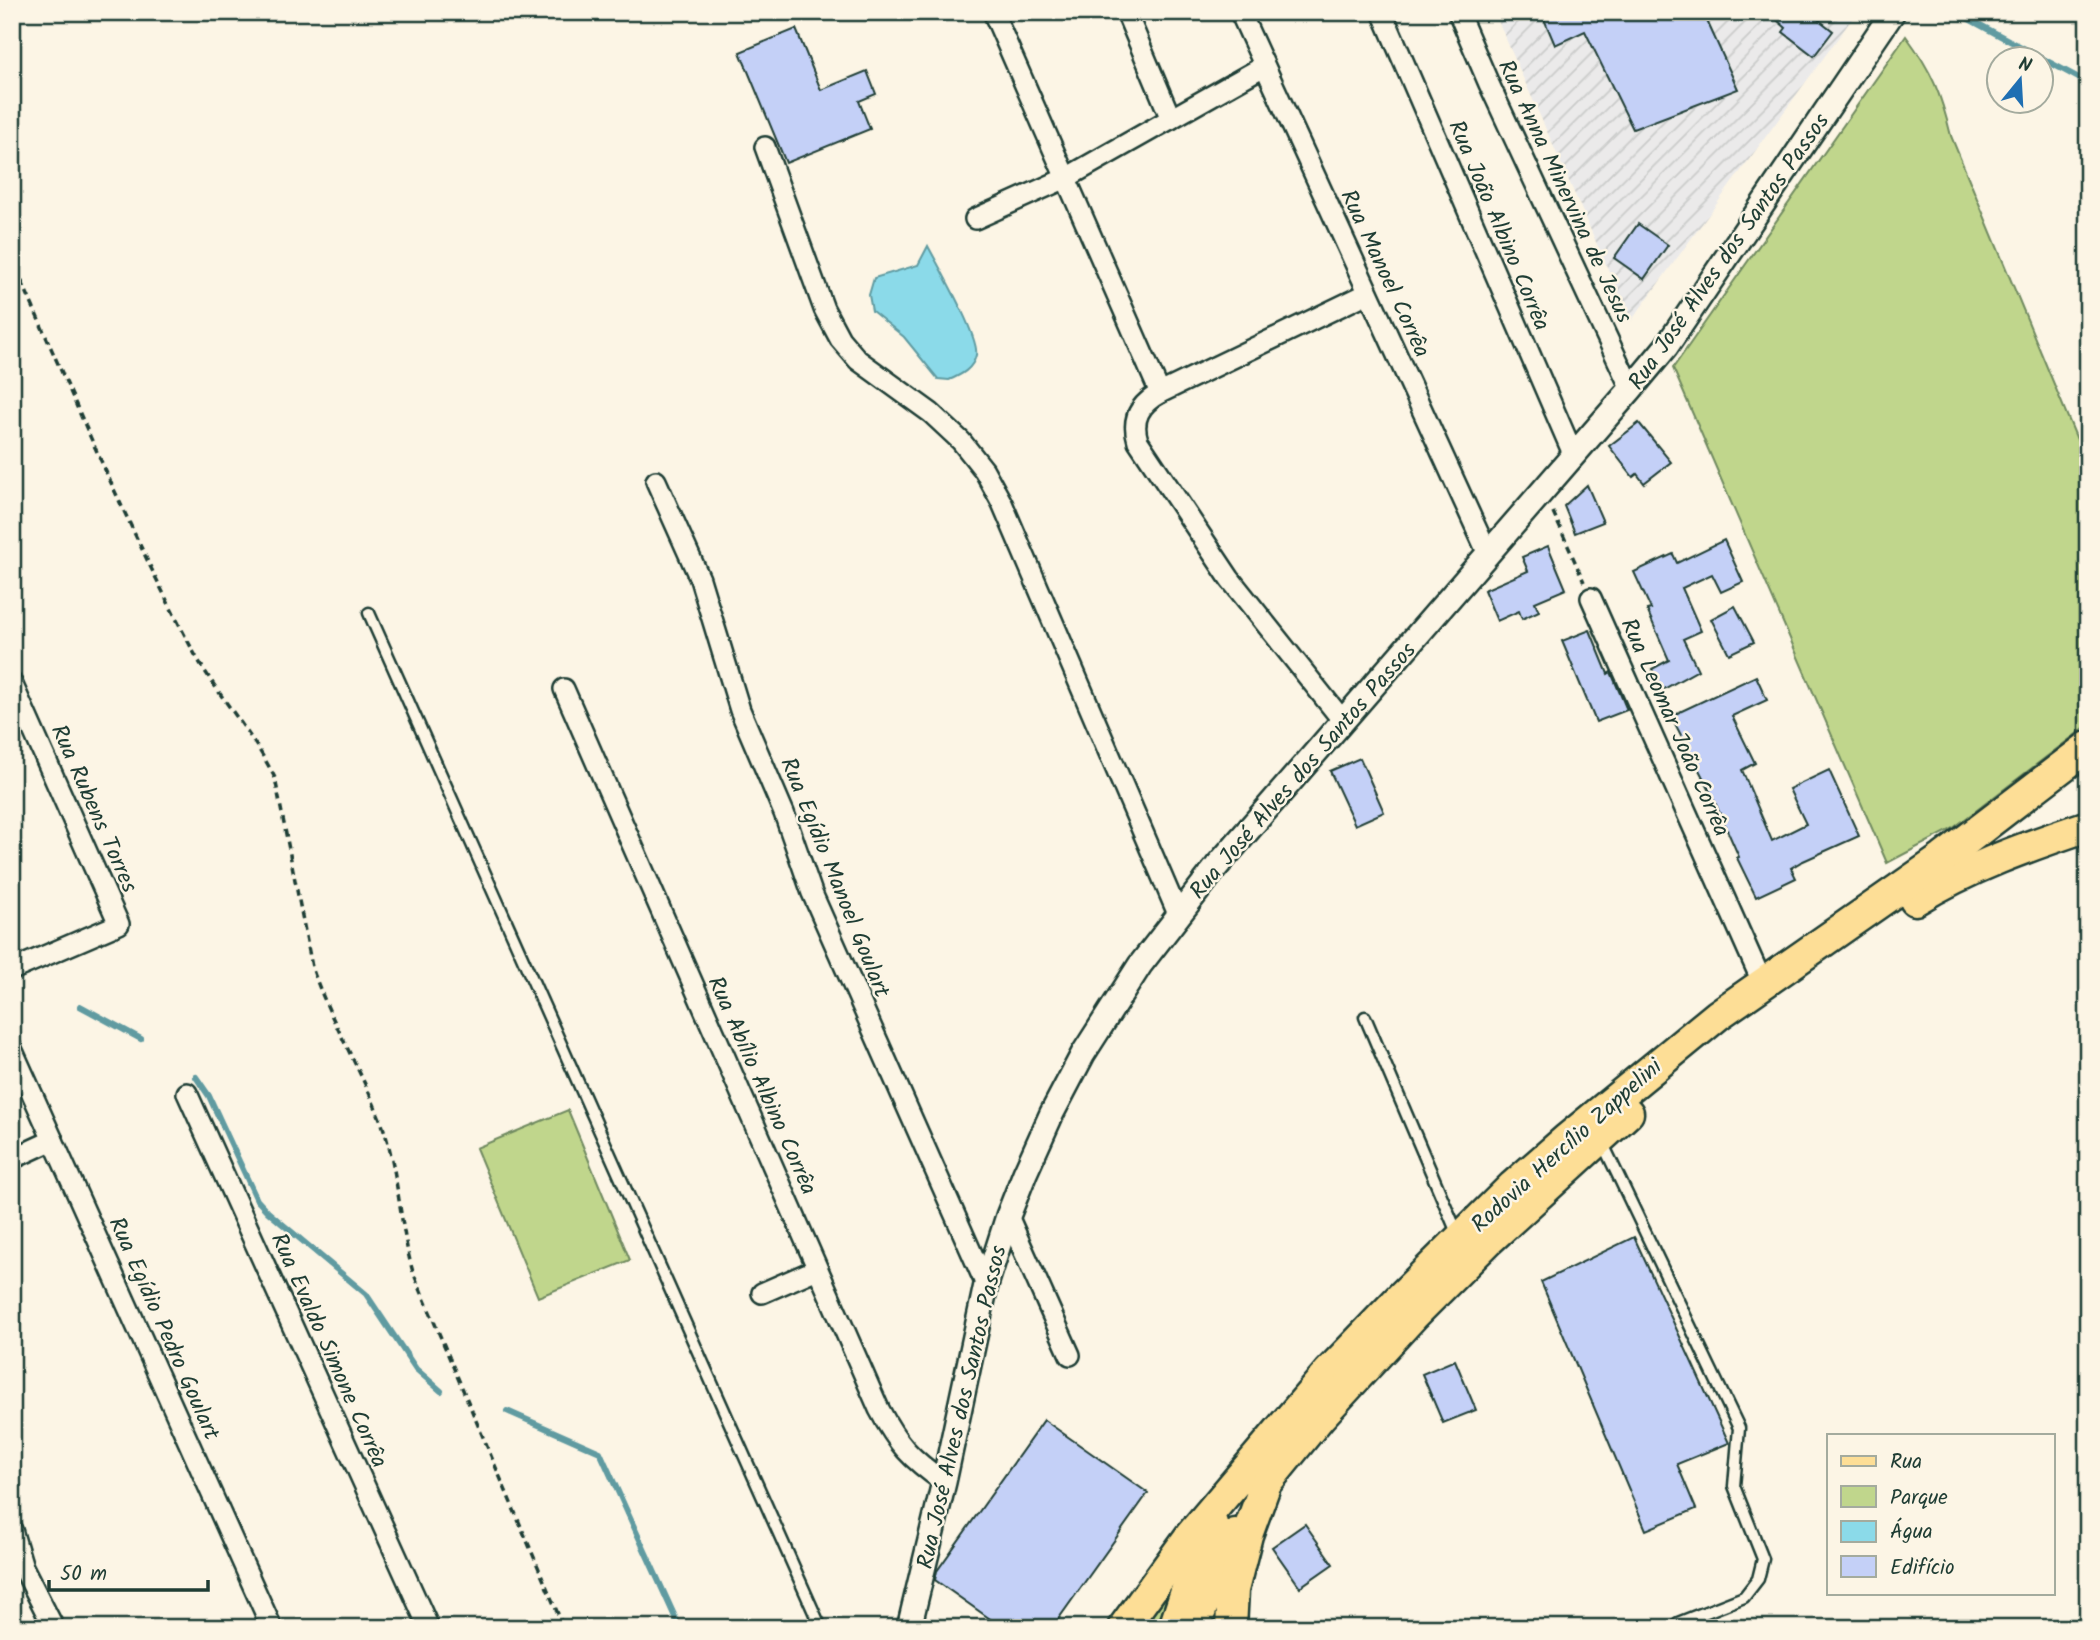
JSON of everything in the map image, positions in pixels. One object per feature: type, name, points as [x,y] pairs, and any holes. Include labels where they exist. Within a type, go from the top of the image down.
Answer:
[{"type":"main road","name":"Rodovia Hercílio Zappelini","points":[[1123,1628],[1190,1536],[1337,1364],[1460,1239],[1568,1138],[1709,1022],[1943,858],[2088,747]]},
{"type":"main road","name":"Rodovia Hercílio Zappelini","points":[[1231,1628],[1233,1590],[1247,1535],[1266,1483],[1321,1417],[1413,1316],[1489,1240],[1664,1082],[1729,1031],[1905,906],[1951,878],[2017,850],[2088,826]]},
{"type":"main road","points":[[1174,1628],[1198,1555],[1236,1480]]},
{"type":"main road","points":[[1194,1628],[1218,1566],[1241,1521],[1266,1483]]},
{"type":"street","points":[[993,12],[1160,393]]},
{"type":"street","points":[[1126,12],[1171,119]]},
{"type":"street","name":"Rua Manoel Corrêa","points":[[1240,12],[1488,554]]},
{"type":"street","name":"Rua João Albino Corrêa","points":[[1382,12],[1574,456]]},
{"type":"street","name":"Rua Anna Minervina de Jesus","points":[[1458,12],[1631,390]]},
{"type":"street","name":"Rua José Alves dos Santos Passos","points":[[909,1628],[944,1482],[986,1285],[1008,1216],[1052,1113],[1083,1054],[1140,965],[1178,914],[1631,390],[1695,305],[1893,12]]},
{"type":"street","points":[[975,219],[1066,178],[1264,66]]},
{"type":"street","points":[[765,147],[824,309],[840,339],[858,360],[931,413],[961,441],[984,470],[1002,503],[1178,914]]},
{"type":"street","points":[[1343,721],[1230,579],[1138,441],[1135,421],[1140,409],[1149,399],[1368,293]]},
{"type":"street","name":"Rua Egídio Manoel Goulart","points":[[656,481],[700,579],[740,710],[784,813],[812,893],[986,1285]]},
{"type":"street","name":"Rua Leomar João Corrêa","points":[[1591,598],[1763,984]]},
{"type":"street","name":"Rua Rubens Torres","points":[[12,683],[119,924],[12,970]]},
{"type":"street","name":"Rua Abílio Albino Corrêa","points":[[564,690],[890,1431],[916,1462],[944,1482]]},
{"type":"street","name":"Rua Egídio Pedro Goulart","points":[[12,1049],[272,1628]]},
{"type":"street","name":"Rua Evaldo Simone Corrêa","points":[[187,1093],[429,1628]]},
{"type":"street","points":[[12,1159],[53,1140]]},
{"type":"street","points":[[1008,1216],[1070,1355]]},
{"type":"street","points":[[762,1293],[817,1269]]},
{"type":"street","points":[[12,1530],[23,1567],[54,1628]]},
{"type":"lane","points":[[369,613],[821,1628]]},
{"type":"lane","points":[[1366,1017],[1460,1239]]},
{"type":"lane","points":[[1600,1138],[1739,1428],[1734,1486],[1763,1559],[1758,1579],[1744,1597],[1678,1623]]},
{"type":"path","points":[[12,258],[147,564],[206,677],[262,751],[275,778],[312,967],[321,994],[383,1127],[405,1245],[413,1272],[565,1628]]},
{"type":"path","points":[[1544,491],[1591,598]]},
{"type":"shaded area","points":[[1494,12],[1857,12],[1631,321]]},
{"type":"green space","points":[[1906,36],[1923,60],[1934,83],[1951,136],[2088,466],[2088,725],[1952,829],[1887,863],[1673,368]]},
{"type":"green space","points":[[568,1110],[630,1260],[538,1297],[476,1148]]},
{"type":"green space","points":[[1182,1568],[1164,1628],[1142,1628]]},
{"type":"water","points":[[928,246],[957,301],[975,346],[976,355],[969,368],[949,380],[938,379],[904,337],[872,311],[869,295],[874,278],[918,265]]},
{"type":"building","points":[[1541,12],[1703,12],[1738,89],[1633,129],[1585,31],[1555,45]]},
{"type":"building","points":[[1768,12],[1809,12],[1833,31],[1814,56],[1783,32],[1786,28]]},
{"type":"building","points":[[796,29],[821,90],[867,71],[876,94],[859,101],[870,129],[786,163],[740,52]]},
{"type":"building","points":[[1638,224],[1668,245],[1644,279],[1614,258]]},
{"type":"building","points":[[1639,423],[1671,462],[1644,483],[1637,474],[1633,477],[1609,446]]},
{"type":"building","points":[[1587,485],[1603,522],[1575,533],[1564,506]]},
{"type":"building","points":[[1724,540],[1743,582],[1721,592],[1712,574],[1682,588],[1701,631],[1683,639],[1698,670],[1662,690],[1652,669],[1669,660],[1647,610],[1651,609],[1634,572],[1673,554],[1677,563]]},
{"type":"building","points":[[1548,546],[1566,589],[1535,602],[1539,611],[1522,619],[1519,611],[1497,621],[1484,590],[1528,571],[1522,557]]},
{"type":"building","points":[[1735,606],[1754,642],[1729,654],[1711,619]]},
{"type":"building","points":[[1590,630],[1608,674],[1611,672],[1627,710],[1596,722],[1562,641]]},
{"type":"building","points":[[1756,676],[1767,700],[1732,716],[1755,763],[1742,770],[1772,841],[1806,824],[1789,789],[1829,770],[1859,836],[1801,862],[1791,868],[1796,878],[1756,897],[1709,789],[1671,716]]},
{"type":"building","points":[[1360,758],[1384,812],[1355,825],[1330,771]]},
{"type":"building","points":[[1634,1237],[1729,1443],[1677,1464],[1696,1509],[1646,1530],[1541,1282]]},
{"type":"building","points":[[1455,1360],[1476,1410],[1443,1423],[1422,1374]]},
{"type":"building","points":[[1044,1420],[1148,1493],[1052,1628],[1003,1628],[935,1580],[937,1571]]},
{"type":"building","points":[[1305,1524],[1333,1564],[1300,1587],[1272,1547]]},
{"type":"waterway","points":[[1956,12],[2088,83]]},
{"type":"waterway","points":[[80,1006],[141,1039]]},
{"type":"waterway","points":[[196,1077],[209,1096],[257,1200],[366,1294],[416,1369],[441,1391]]},
{"type":"waterway","points":[[507,1411],[600,1452],[680,1628]]}]
